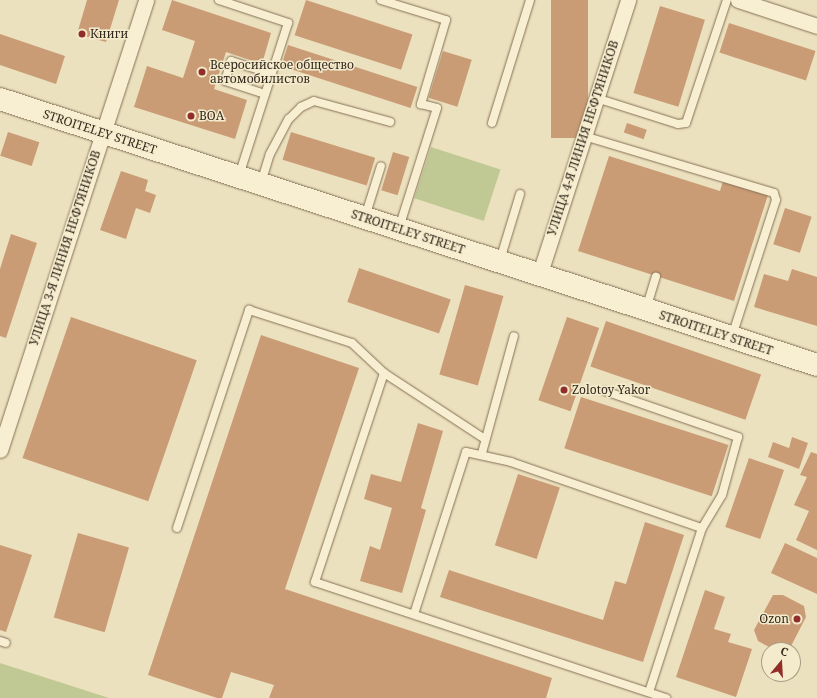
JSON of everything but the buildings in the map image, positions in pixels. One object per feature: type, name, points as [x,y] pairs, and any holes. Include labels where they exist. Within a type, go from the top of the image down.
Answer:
[{"type":"street","name":"УЛИЦА 3-Я ЛИНИЯ НЕФТЯНИКОВ","points":[[0,450],[146,0]]},
{"type":"street","name":"УЛИЦА 4-Я ЛИНИЯ НЕФТЯНИКОВ","points":[[539,276],[628,0]]},
{"type":"street","points":[[738,0],[817,26]]},
{"type":"street","name":"STROITELEY STREET","points":[[0,99],[539,276],[817,365]]},
{"type":"lane","points":[[219,0],[288,23],[238,176]]},
{"type":"lane","points":[[381,0],[446,20],[421,104],[437,108],[399,229]]},
{"type":"lane","points":[[492,124],[530,0]]},
{"type":"lane","points":[[596,98],[678,124],[686,123],[727,0]]},
{"type":"lane","points":[[265,94],[225,81],[231,61],[272,74]]},
{"type":"lane","points":[[261,184],[270,154],[289,119],[301,107],[314,101],[390,122]]},
{"type":"lane","points":[[584,136],[774,194],[776,200],[731,337]]},
{"type":"lane","points":[[365,218],[381,166]]},
{"type":"lane","points":[[500,263],[520,194]]},
{"type":"lane","points":[[645,310],[656,276]]},
{"type":"lane","points":[[177,528],[249,310],[352,343],[384,373],[485,439]]},
{"type":"lane","points":[[482,453],[514,336]]},
{"type":"lane","points":[[384,373],[315,582],[666,698]]},
{"type":"lane","points":[[604,391],[738,437],[722,495],[702,528],[649,692]]},
{"type":"lane","points":[[414,614],[466,452],[482,453],[702,528]]},
{"type":"green space","points":[[431,147],[500,170],[484,221],[414,198]]},
{"type":"green space","points":[[0,663],[109,698],[0,698]]},
{"type":"place","name":"Книги","points":[[82,34]]},
{"type":"place","name":"Всеросийское общество автомобилистов","points":[[202,72]]},
{"type":"place","name":"ВОА","points":[[191,116]]},
{"type":"place","name":"Zolotoy Yakor","points":[[564,390]]},
{"type":"place","name":"Ozon","points":[[797,619]]}]
